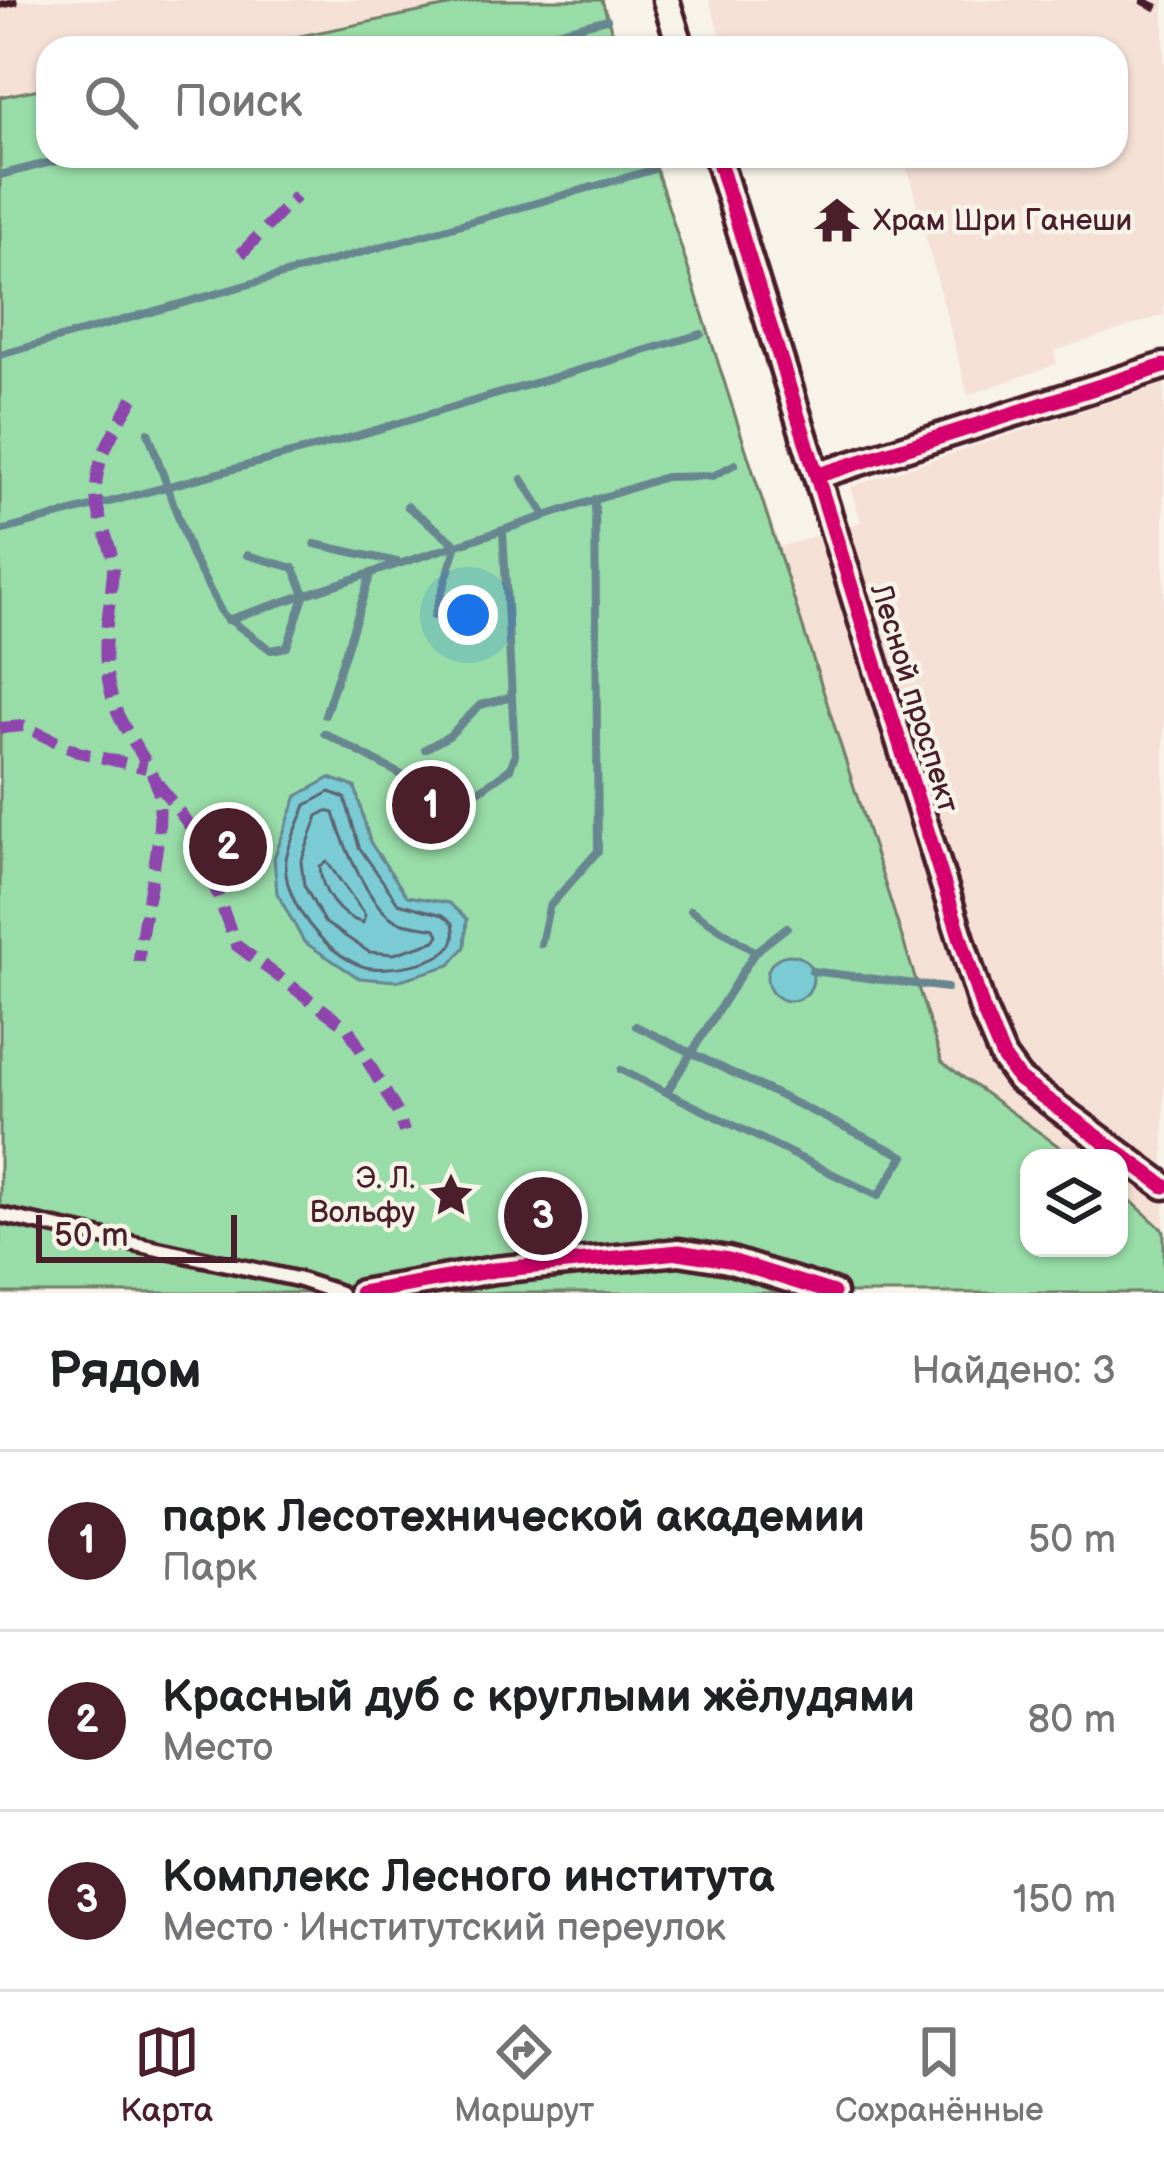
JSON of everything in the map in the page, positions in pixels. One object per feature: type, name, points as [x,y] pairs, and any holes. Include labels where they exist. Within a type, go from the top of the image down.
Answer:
[{"type":"street","points":[[665,0],[677,36]]},
{"type":"street","name":"Лесной проспект","points":[[721,168],[983,1010],[1003,1057],[1019,1079],[1164,1186]]},
{"type":"street","points":[[819,475],[1164,366]]},
{"type":"street","points":[[361,1293],[494,1270],[679,1252],[728,1260],[832,1293]]},
{"type":"lane","points":[[0,1215],[297,1279],[340,1293]]},
{"type":"shaded area","points":[[0,0],[602,0],[613,36],[36,36],[36,168],[656,168],[780,547],[861,522],[850,487],[1164,384],[1164,1293],[0,1293]]},
{"type":"shaded area","points":[[709,0],[1164,0],[1164,315],[1054,351],[1057,364],[968,395],[907,168],[1128,168],[1128,36],[720,36]]},
{"type":"green space","points":[[478,0],[602,0],[613,36],[300,36]]},
{"type":"green space","points":[[36,90],[36,168],[656,168],[942,1062],[1063,1149],[1020,1149],[1020,1257],[1128,1257],[1128,1198],[1164,1231],[1164,1293],[0,1293],[0,97]]},
{"type":"water","points":[[330,778],[355,787],[370,842],[407,896],[449,903],[467,919],[465,947],[450,965],[397,981],[359,978],[304,942],[277,893],[274,858],[297,796]]},
{"type":"water","points":[[790,955],[806,962],[813,978],[806,994],[790,1001],[774,994],[767,978],[774,962]]},
{"type":"waterway","points":[[541,36],[607,19]]},
{"type":"waterway","points":[[0,175],[36,166]]},
{"type":"waterway","points":[[0,355],[652,170]]},
{"type":"waterway","points":[[0,531],[328,444],[701,334]]},
{"type":"waterway","points":[[148,432],[192,556],[223,615],[271,650],[287,647],[305,594],[294,568],[247,555]]},
{"type":"waterway","points":[[227,620],[665,477],[713,476],[735,464]]},
{"type":"waterway","points":[[522,479],[545,515]]},
{"type":"waterway","points":[[541,944],[549,907],[598,851],[595,499]]},
{"type":"waterway","points":[[407,506],[457,545],[434,616]]},
{"type":"waterway","points":[[414,836],[510,769],[515,755],[503,531]]},
{"type":"waterway","points":[[315,544],[397,562]]},
{"type":"waterway","points":[[325,715],[370,576]]},
{"type":"waterway","points":[[425,749],[449,736],[480,705],[512,697]]},
{"type":"waterway","points":[[324,733],[459,806]]},
{"type":"waterway","points":[[691,910],[755,952]]},
{"type":"waterway","points":[[668,1090],[755,952],[787,927]]},
{"type":"waterway","points":[[812,971],[947,988]]},
{"type":"waterway","points":[[621,1070],[878,1196],[904,1156],[636,1026]]},
{"type":"railway","points":[[0,5],[24,0]]},
{"type":"railway","points":[[1141,0],[1164,11]]},
{"type":"marked path","points":[[241,254],[296,196]]},
{"type":"marked path","points":[[133,398],[103,455],[96,500],[113,565],[106,638],[110,688],[159,797],[158,839],[139,962]]},
{"type":"marked path","points":[[0,728],[23,726],[78,752],[146,768]]},
{"type":"marked path","points":[[157,782],[195,833],[236,945],[348,1028],[399,1115],[404,1132]]},
{"type":"cycle path","points":[[721,168],[983,1010],[1003,1057],[1019,1079],[1164,1186]]},
{"type":"cycle path","points":[[819,475],[1164,366]]},
{"type":"cycle path","points":[[361,1293],[494,1270],[679,1252],[728,1260],[833,1293]]},
{"type":"place","name":"Храм Шри Ганеши","points":[[837,220]]},
{"type":"place","name":"парк Лесотехнической академии","points":[[431,805]]},
{"type":"place","name":"Красный дуб с круглыми жёлудями","points":[[228,847]]},
{"type":"place","name":"Э. Л. Вольфу","points":[[451,1195]]},
{"type":"place","name":"Комплекс Лесного института","points":[[543,1216]]}]
